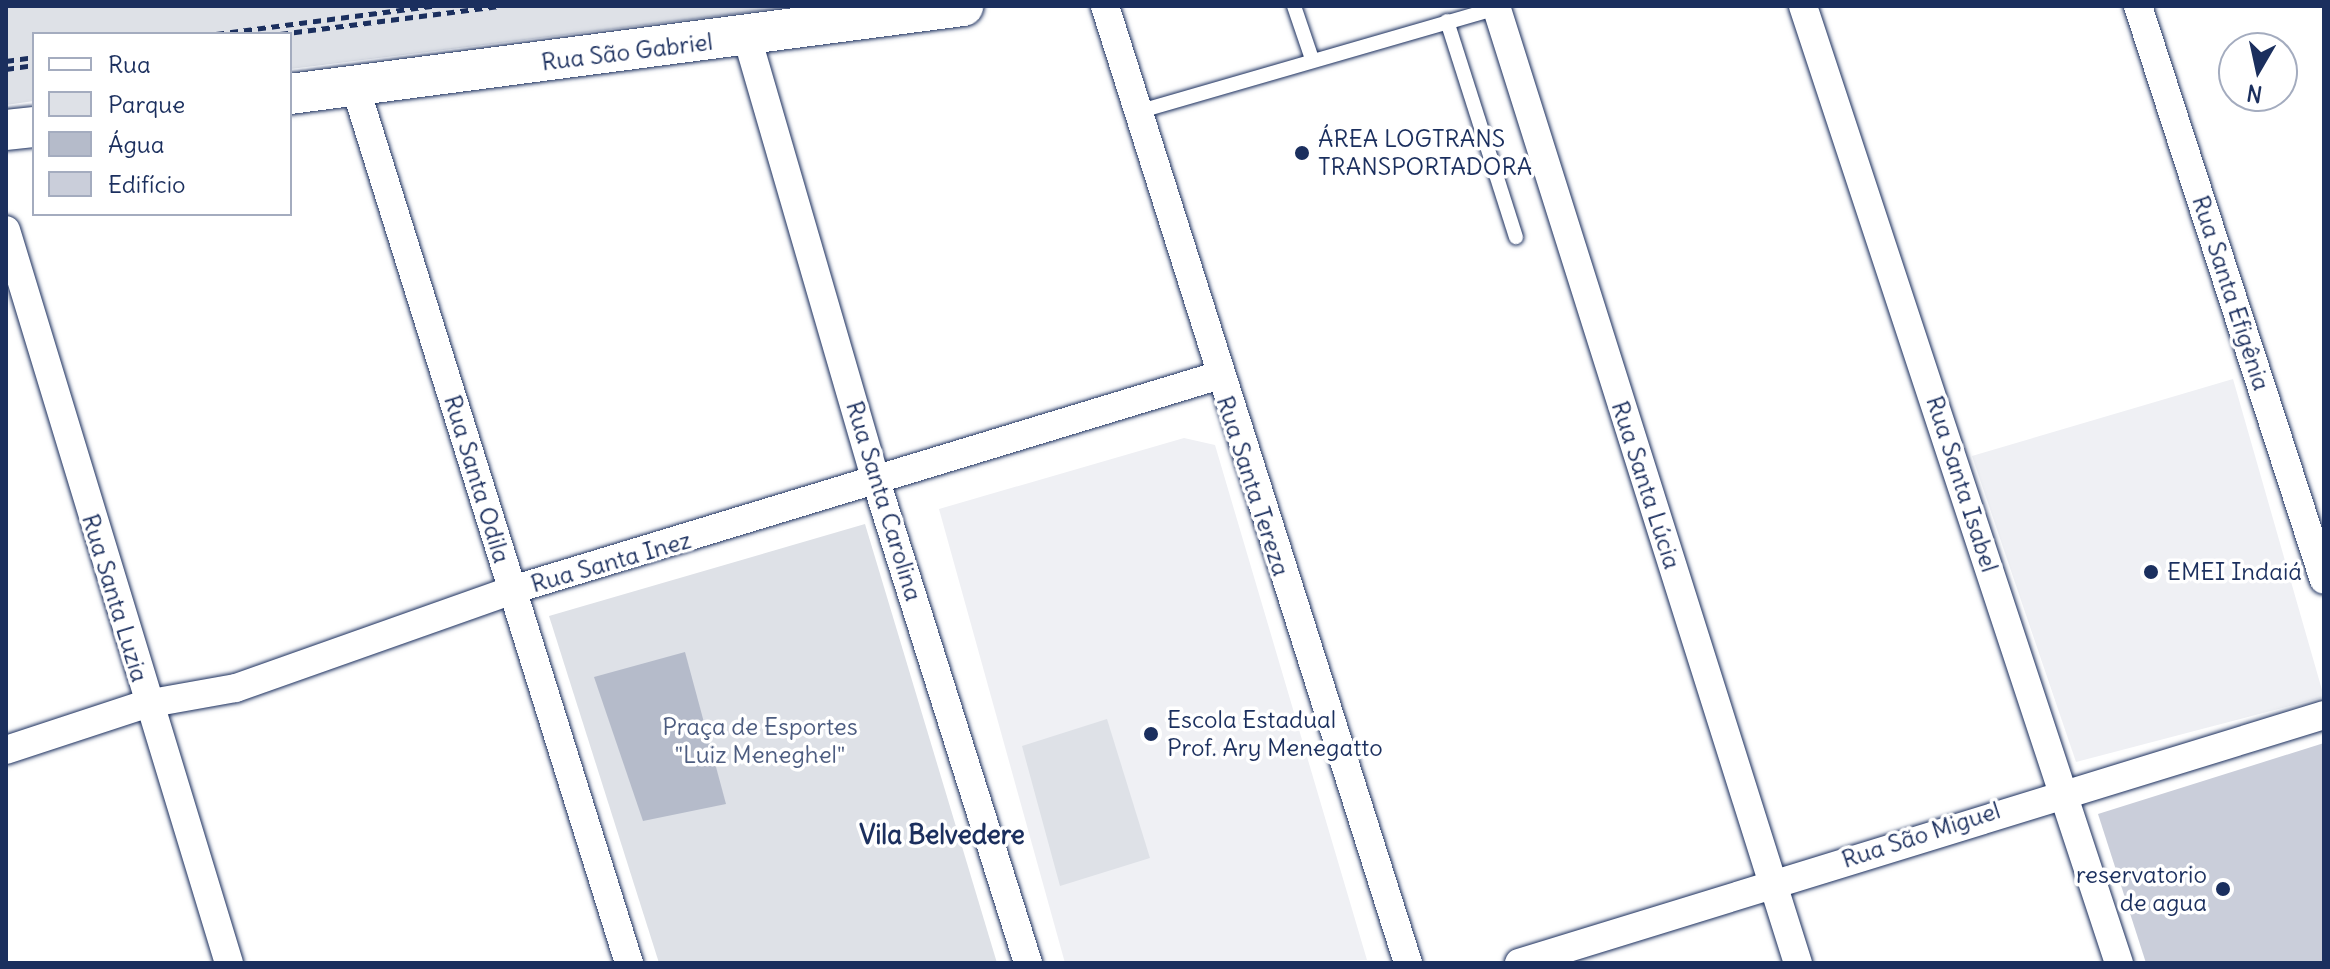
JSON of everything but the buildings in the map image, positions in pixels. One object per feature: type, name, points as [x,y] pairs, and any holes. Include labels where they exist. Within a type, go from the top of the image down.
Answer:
[{"type":"main road","name":"Rua São Gabriel","points":[[292,94],[747,37],[963,6]]},
{"type":"main road","points":[[6,130],[32,127]]},
{"type":"street","name":"Rua Santa Tereza","points":[[1105,6],[1217,376],[1408,963]]},
{"type":"street","name":"Rua Santa Isabel","points":[[1803,6],[2119,963]]},
{"type":"street","name":"Rua Santa Efigênia","points":[[2138,6],[2324,580]]},
{"type":"street","name":"Rua Santa Lúcia","points":[[1496,7],[1798,963]]},
{"type":"street","name":"Rua Santa Carolina","points":[[747,37],[877,484],[1028,963]]},
{"type":"street","name":"Rua Santa Odila","points":[[355,86],[629,963]]},
{"type":"street","name":"Rua Santa Luzia","points":[[6,230],[146,704],[229,963]]},
{"type":"street","name":"Rua Santa Inez","points":[[6,750],[146,704],[236,688],[512,590],[877,484],[1217,376]]},
{"type":"street","name":"Rua São Miguel","points":[[1519,963],[2064,790],[2324,715]]},
{"type":"lane","points":[[1294,6],[1312,59]]},
{"type":"lane","points":[[1137,112],[1496,7]]},
{"type":"lane","points":[[1447,21],[1516,237]]},
{"type":"path","points":[[232,32],[433,6]]},
{"type":"path","points":[[292,32],[499,6]]},
{"type":"path","points":[[6,61],[32,57]]},
{"type":"path","points":[[6,69],[32,65]]},
{"type":"shaded area","name":"EMEI Indaiá","points":[[2233,379],[2324,697],[2076,762],[1972,456]]},
{"type":"shaded area","name":"Escola Estadual Prof. Ary Menegatto","points":[[1184,438],[1215,445],[1367,960],[1065,963],[939,509]]},
{"type":"green space","points":[[6,6],[798,6],[292,69],[292,32],[32,32],[32,101],[6,105]]},
{"type":"green space","name":"Praça de Esportes \"Luiz Meneghel\"","points":[[865,524],[997,963],[659,963],[549,616]]},
{"type":"green space","points":[[1107,719],[1150,858],[1060,886],[1022,746]]},
{"type":"water","points":[[685,652],[726,804],[643,821],[594,677]]},
{"type":"place","name":"ÁREA LOGTRANS TRANSPORTADORA","points":[[1302,153]]},
{"type":"place","name":"EMEI Indaiá","points":[[2151,572]]},
{"type":"place","name":"Escola Estadual Prof. Ary Menegatto","points":[[1151,734]]},
{"type":"place","name":"reservatorio de agua","points":[[2223,889]]},
{"type":"district","name":"Vila Belvedere","points":[[942,835]]}]
